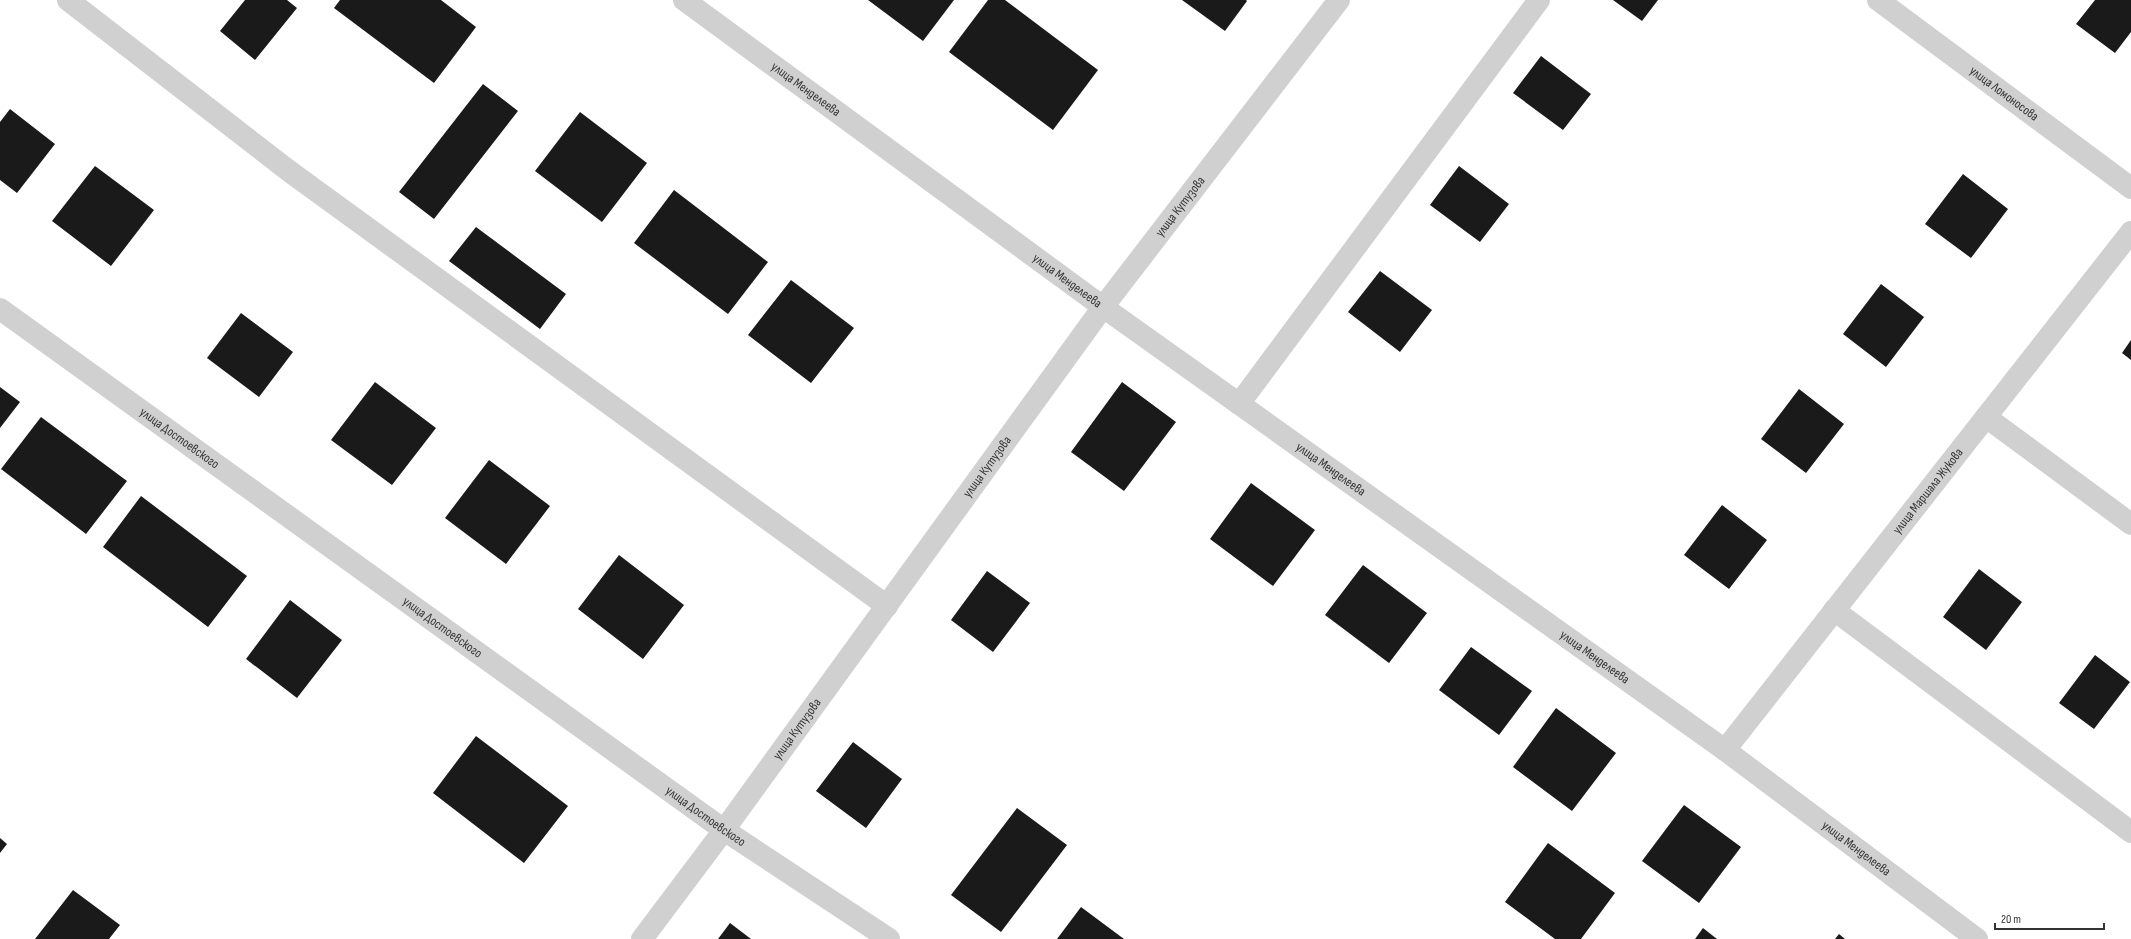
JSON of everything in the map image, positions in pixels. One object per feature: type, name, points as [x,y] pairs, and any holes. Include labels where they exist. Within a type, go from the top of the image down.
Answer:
[{"type":"street","points":[[68,0],[289,171],[887,606]]},
{"type":"street","name":"улица Менделеева","points":[[684,0],[1103,307],[1725,750],[1977,939]]},
{"type":"street","name":"улица Кутузова","points":[[642,939],[724,830],[1103,307],[1339,0]]},
{"type":"street","points":[[1239,404],[1539,0]]},
{"type":"street","name":"улица Ломоносова","points":[[1878,0],[2131,188]]},
{"type":"street","name":"улица Маршала Жукова","points":[[1725,750],[2131,232]]},
{"type":"street","name":"улица Достоевского","points":[[0,309],[724,830],[890,939]]},
{"type":"street","points":[[1986,417],[2131,524]]},
{"type":"street","points":[[1834,610],[2131,832]]},
{"type":"building","points":[[245,0],[287,0],[297,8],[255,60],[220,31]]},
{"type":"building","points":[[340,0],[441,0],[476,27],[434,83],[334,8]]},
{"type":"building","points":[[868,0],[954,0],[923,41]]},
{"type":"building","points":[[988,0],[1005,0],[1098,70],[1053,130],[949,52]]},
{"type":"building","points":[[1182,0],[1246,0],[1247,1],[1225,31]]},
{"type":"building","points":[[1613,0],[1658,0],[1642,21]]},
{"type":"building","points":[[2095,0],[2131,0],[2131,32],[2115,53],[2076,24]]},
{"type":"building","points":[[1541,56],[1591,94],[1563,130],[1513,93]]},
{"type":"building","points":[[483,84],[518,111],[434,219],[399,192]]},
{"type":"building","points":[[10,109],[55,144],[17,193],[0,180],[0,122]]},
{"type":"building","points":[[580,112],[647,163],[602,222],[535,171]]},
{"type":"building","points":[[95,166],[154,210],[111,266],[52,221]]},
{"type":"building","points":[[1459,166],[1509,204],[1480,242],[1430,205]]},
{"type":"building","points":[[1963,174],[2008,209],[1971,258],[1925,224]]},
{"type":"building","points":[[674,190],[768,262],[728,314],[634,243]]},
{"type":"building","points":[[476,227],[566,294],[540,329],[449,261]]},
{"type":"building","points":[[1380,271],[1432,310],[1400,352],[1348,312]]},
{"type":"building","points":[[791,280],[854,328],[811,383],[748,335]]},
{"type":"building","points":[[1881,284],[1924,317],[1886,367],[1843,334]]},
{"type":"building","points":[[241,313],[293,352],[259,397],[207,358]]},
{"type":"building","points":[[2131,340],[2131,360],[2122,353]]},
{"type":"building","points":[[375,382],[436,428],[392,485],[331,440]]},
{"type":"building","points":[[1122,382],[1176,422],[1124,491],[1071,452]]},
{"type":"building","points":[[0,387],[20,402],[0,428]]},
{"type":"building","points":[[1799,389],[1844,424],[1806,473],[1761,439]]},
{"type":"building","points":[[41,417],[127,481],[86,534],[1,469]]},
{"type":"building","points":[[489,460],[550,506],[506,564],[445,518]]},
{"type":"building","points":[[1251,483],[1315,530],[1273,586],[1210,539]]},
{"type":"building","points":[[141,496],[247,576],[208,627],[103,547]]},
{"type":"building","points":[[1722,505],[1767,540],[1729,589],[1684,555]]},
{"type":"building","points":[[619,555],[684,605],[643,659],[578,609]]},
{"type":"building","points":[[1363,565],[1427,613],[1389,663],[1325,615]]},
{"type":"building","points":[[1979,569],[2022,602],[1986,650],[1943,617]]},
{"type":"building","points":[[987,571],[1030,603],[993,652],[951,620]]},
{"type":"building","points":[[290,600],[342,640],[297,698],[246,659]]},
{"type":"building","points":[[1471,647],[1532,691],[1499,735],[1439,690]]},
{"type":"building","points":[[2095,655],[2130,682],[2094,729],[2059,703]]},
{"type":"building","points":[[1556,708],[1616,753],[1572,811],[1513,767]]},
{"type":"building","points":[[476,736],[568,806],[524,863],[433,793]]},
{"type":"building","points":[[853,742],[902,779],[866,828],[816,791]]},
{"type":"building","points":[[1684,805],[1741,847],[1699,903],[1642,861]]},
{"type":"building","points":[[1017,808],[1067,845],[1001,932],[951,895]]},
{"type":"building","points":[[0,838],[7,844],[0,853]]},
{"type":"building","points":[[1548,843],[1615,893],[1581,939],[1555,939],[1505,902]]},
{"type":"building","points":[[73,890],[120,925],[109,939],[35,939]]},
{"type":"building","points":[[1081,907],[1124,939],[1057,939]]},
{"type":"building","points":[[730,923],[751,939],[718,939]]},
{"type":"building","points":[[1703,928],[1717,939],[1695,939]]},
{"type":"building","points":[[1839,934],[1845,939],[1835,939]]}]
